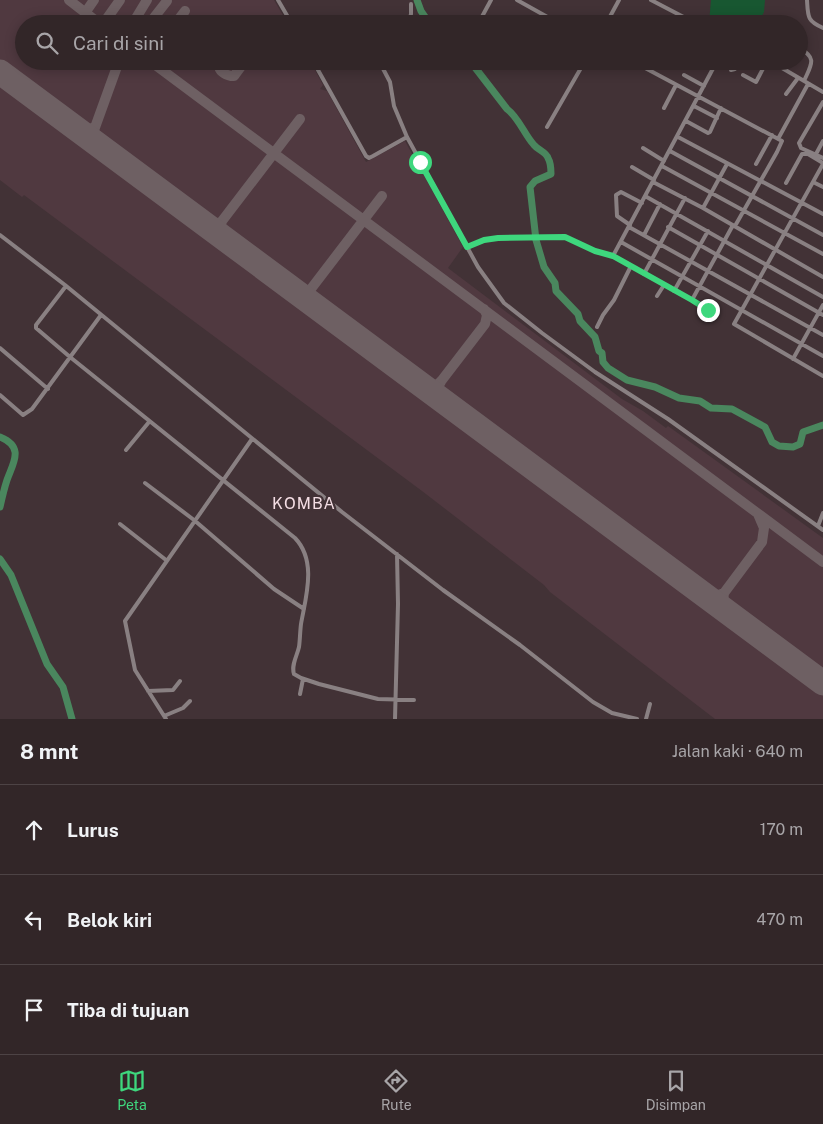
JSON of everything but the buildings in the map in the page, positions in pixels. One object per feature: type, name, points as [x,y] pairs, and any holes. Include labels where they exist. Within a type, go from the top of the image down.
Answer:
[{"type":"street","points":[[278,0],[287,15]]},
{"type":"street","points":[[483,15],[491,0]]},
{"type":"street","points":[[517,0],[544,15]]},
{"type":"street","points":[[611,15],[619,0]]},
{"type":"street","points":[[651,0],[680,15]]},
{"type":"street","points":[[662,6],[664,0]]},
{"type":"street","points":[[807,0],[808,15]]},
{"type":"street","points":[[410,4],[411,15]]},
{"type":"street","points":[[808,18],[823,28]]},
{"type":"street","points":[[778,139],[806,82],[812,58],[808,53]]},
{"type":"street","points":[[317,70],[366,156],[369,158],[407,137]]},
{"type":"street","points":[[384,70],[390,82],[394,106],[407,137],[467,247],[499,298],[512,310],[595,372],[668,419],[821,527],[823,513]]},
{"type":"street","points":[[547,128],[580,70]]},
{"type":"street","points":[[648,70],[772,135],[782,143],[692,300]]},
{"type":"street","points":[[613,256],[712,70]]},
{"type":"street","points":[[744,75],[756,82],[763,70]]},
{"type":"street","points":[[784,70],[823,92]]},
{"type":"street","points":[[684,75],[704,86]]},
{"type":"street","points":[[786,94],[798,78]]},
{"type":"street","points":[[664,108],[676,85]]},
{"type":"street","points":[[823,102],[799,143],[801,148],[823,158]]},
{"type":"street","points":[[694,106],[717,118]]},
{"type":"street","points":[[686,121],[708,133],[721,108]]},
{"type":"street","points":[[756,164],[772,135]]},
{"type":"street","points":[[678,137],[823,214]]},
{"type":"street","points":[[816,154],[823,141]]},
{"type":"street","points":[[643,148],[664,161]]},
{"type":"street","points":[[670,151],[823,235]]},
{"type":"street","points":[[786,183],[802,154],[808,154],[823,164],[734,324],[823,376]]},
{"type":"street","points":[[702,208],[727,164]]},
{"type":"street","points":[[662,166],[823,254]]},
{"type":"street","points":[[632,167],[823,277]]},
{"type":"street","points":[[813,182],[823,187]]},
{"type":"street","points":[[642,203],[621,192],[616,195],[617,216],[644,235],[823,335]]},
{"type":"street","points":[[646,196],[823,297]]},
{"type":"street","points":[[644,274],[685,198]]},
{"type":"street","points":[[644,235],[660,204]]},
{"type":"street","points":[[668,227],[821,314]]},
{"type":"street","points":[[674,290],[684,276],[708,231]]},
{"type":"street","points":[[0,235],[66,286],[252,439],[397,554],[593,702],[612,713],[637,719]]},
{"type":"street","points":[[467,247],[484,240],[498,238],[565,237],[595,251],[613,256],[708,310]]},
{"type":"street","points":[[621,242],[802,342],[823,356]]},
{"type":"street","points":[[597,327],[614,300],[631,266]]},
{"type":"street","points":[[657,296],[664,285]]},
{"type":"street","points":[[66,286],[36,326],[70,358],[303,547],[307,563],[308,588],[299,646],[293,670],[296,676],[378,698],[414,700]]},
{"type":"street","points":[[793,359],[810,328],[821,314],[823,305]]},
{"type":"street","points":[[0,395],[23,415],[37,405],[100,315]]},
{"type":"street","points":[[0,348],[48,389]]},
{"type":"street","points":[[126,450],[149,422]]},
{"type":"street","points":[[190,701],[184,708],[165,717],[135,670],[125,621],[252,439]]},
{"type":"street","points":[[145,483],[194,520],[274,589],[304,609]]},
{"type":"street","points":[[120,524],[166,560]]},
{"type":"street","points":[[395,719],[398,604],[397,554]]},
{"type":"street","points":[[300,694],[303,679]]},
{"type":"street","points":[[148,691],[173,690],[180,681]]},
{"type":"street","points":[[646,719],[650,704]]},
{"type":"shaded area","points":[[0,0],[274,0],[283,15],[15,15],[15,70],[315,70],[323,85],[320,89],[327,91],[366,162],[405,141],[463,247],[448,268],[622,399],[643,411],[666,428],[668,426],[823,538],[823,719],[715,719],[422,491],[24,195],[22,197],[0,180]]},
{"type":"green space","points":[[711,0],[765,0],[762,15],[710,15]]},
{"type":"waterway","points":[[417,0],[424,15]]},
{"type":"waterway","points":[[477,70],[515,117],[530,141],[546,154],[549,160],[551,174],[535,181],[530,187],[536,240],[544,267],[555,283],[556,291],[578,314],[580,321],[595,337],[599,351],[602,353],[603,362],[608,368],[627,380],[655,387],[679,398],[700,401],[711,408],[732,409],[765,427],[772,442],[779,446],[793,447],[800,444],[803,432],[823,425]]},
{"type":"waterway","points":[[0,437],[8,441],[15,451],[14,462],[0,507]]},
{"type":"waterway","points":[[0,559],[11,575],[47,664],[63,687],[72,719]]},
{"type":"taxiway","points":[[69,0],[88,15]]},
{"type":"taxiway","points":[[85,13],[94,0]]},
{"type":"taxiway","points":[[109,15],[120,0]]},
{"type":"taxiway","points":[[138,15],[147,0]]},
{"type":"taxiway","points":[[156,15],[167,1]]},
{"type":"taxiway","points":[[182,15],[185,11]]},
{"type":"taxiway","points":[[101,148],[94,141],[93,133],[116,70]]},
{"type":"taxiway","points":[[162,70],[823,562]]},
{"type":"taxiway","points":[[221,70],[234,76],[238,70]]},
{"type":"taxiway","points":[[225,239],[220,229],[222,221],[300,119]]},
{"type":"taxiway","points":[[74,127],[85,132],[94,127]]},
{"type":"taxiway","points":[[304,298],[382,196]]},
{"type":"taxiway","points":[[202,223],[213,226],[222,221]]},
{"type":"taxiway","points":[[442,380],[485,324],[487,315],[484,309]]},
{"type":"taxiway","points":[[411,378],[431,387],[442,380],[438,390],[447,404]]},
{"type":"taxiway","points":[[724,593],[762,542],[764,528],[758,514]]},
{"type":"taxiway","points":[[704,595],[714,597],[724,593],[723,602],[727,612]]},
{"type":"runway","points":[[0,72],[823,683]]},
{"type":"district","name":"KOMBA","points":[[304,503]]},
{"type":"route","points":[[420,162],[467,247],[484,240],[498,238],[570,238],[595,251],[613,256],[708,310]]}]
